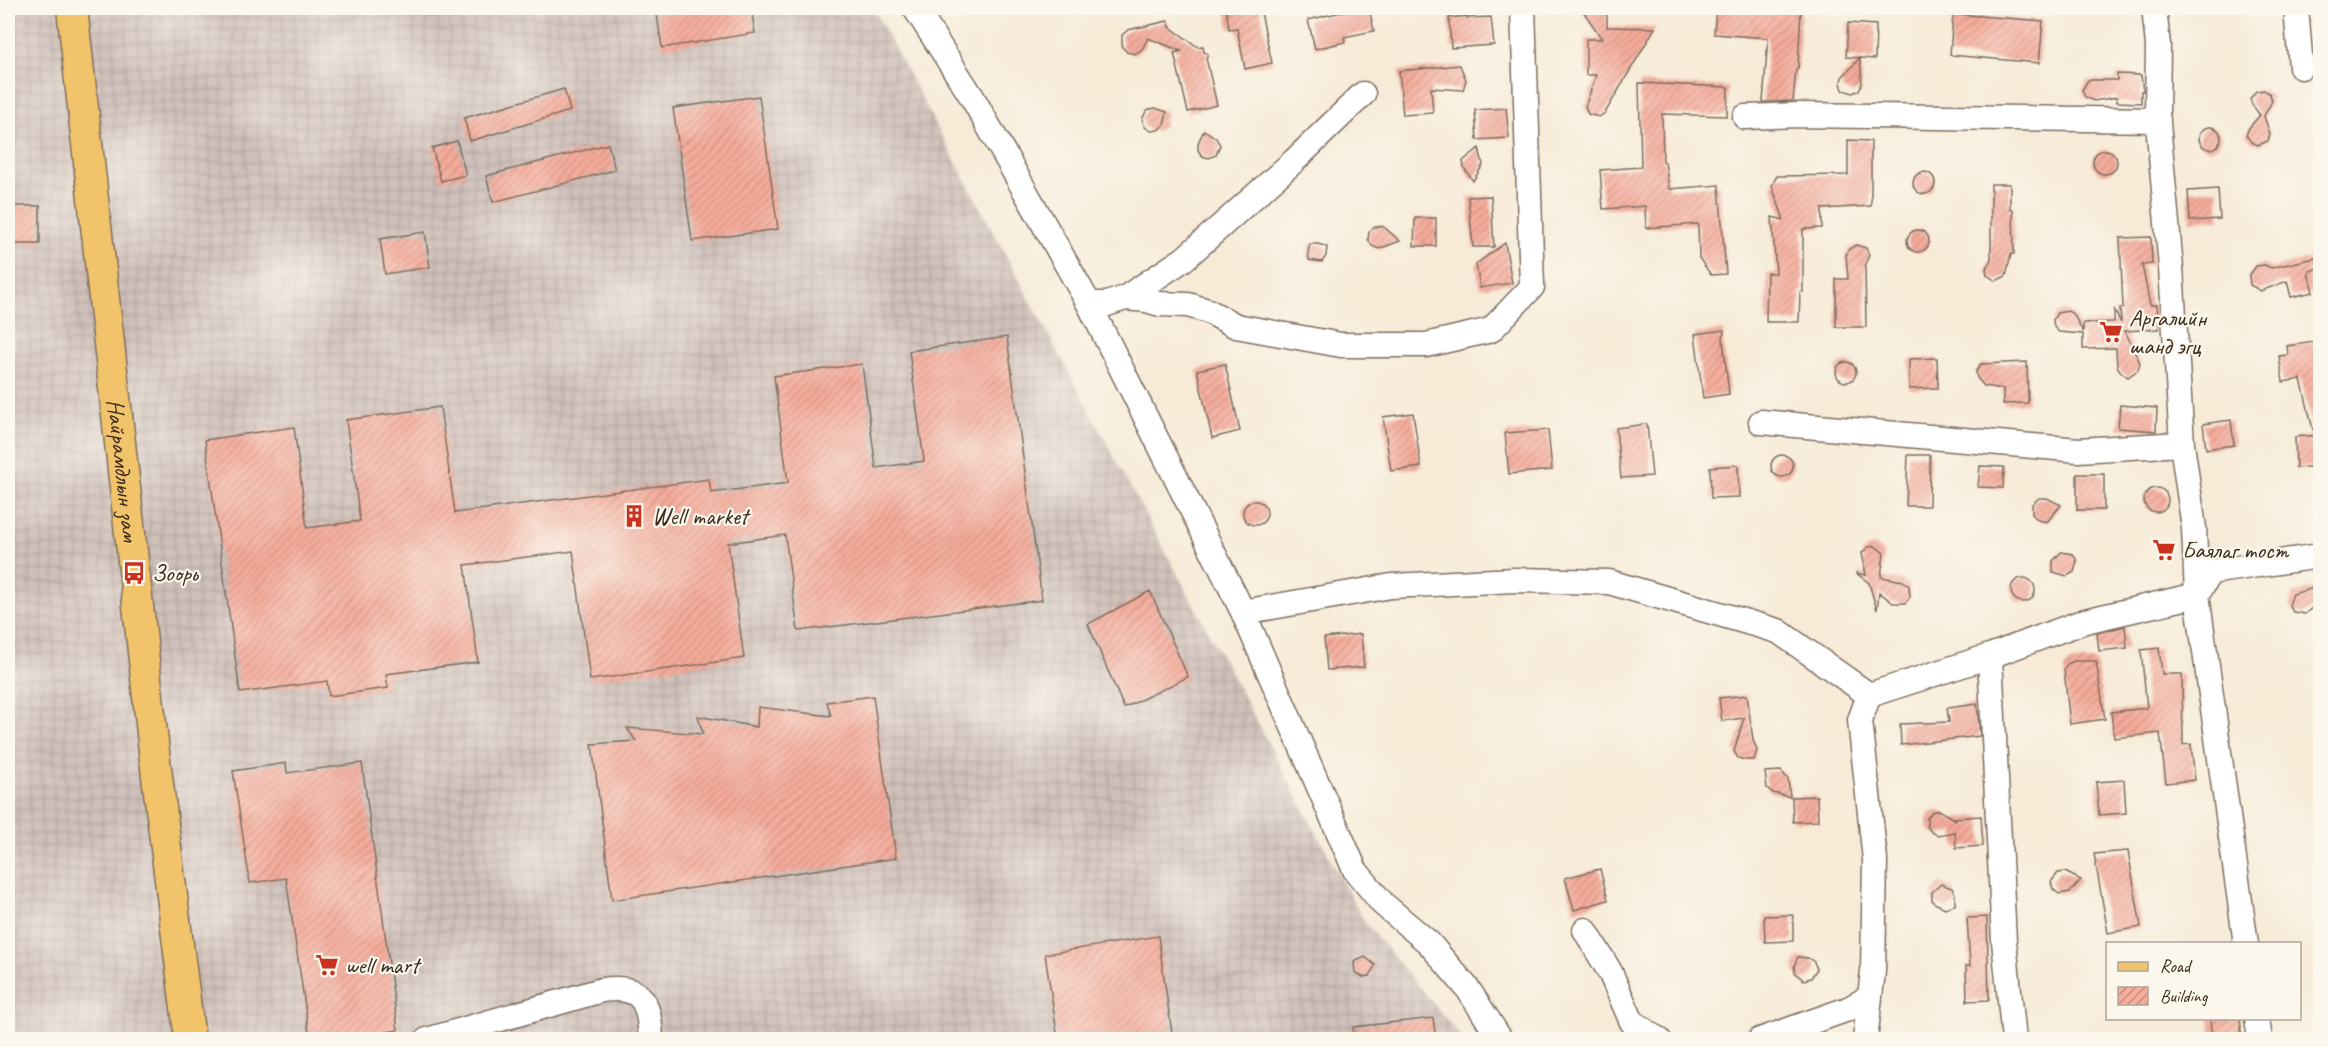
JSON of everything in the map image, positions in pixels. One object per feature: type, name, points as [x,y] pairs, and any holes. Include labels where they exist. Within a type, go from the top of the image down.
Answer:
[{"type":"main road","name":"Найрамдлын зам","points":[[72,8],[152,725],[190,1040]]},
{"type":"street","points":[[915,8],[972,97],[1089,304],[1244,612],[1355,870],[1383,904],[1430,943],[1468,989],[1501,1040]]},
{"type":"street","points":[[1125,298],[1160,304],[1188,305],[1209,311],[1236,326],[1341,345],[1426,345],[1491,330],[1532,287],[1523,8]]},
{"type":"street","points":[[2154,8],[2158,45],[2158,120],[2171,268],[2182,444],[2194,528],[2197,595],[2246,942]]},
{"type":"street","points":[[2296,8],[2301,67]]},
{"type":"street","points":[[1089,304],[1107,304],[1125,298],[1184,259],[1294,161],[1363,94]]},
{"type":"street","points":[[1745,117],[1798,115],[2158,120]]},
{"type":"street","points":[[1761,422],[2078,450],[2182,444]]},
{"type":"street","points":[[1869,695],[1934,672],[1990,656],[2085,621],[2197,595],[2210,572],[2320,556]]},
{"type":"street","points":[[1244,612],[1391,586],[1515,580],[1609,582],[1778,631],[1869,695]]},
{"type":"street","points":[[1990,656],[2004,941],[2014,1040]]},
{"type":"street","points":[[1865,1040],[1873,971],[1875,860],[1860,720],[1869,695]]},
{"type":"street","points":[[1586,930],[1610,972],[1632,1022],[1659,1040]]},
{"type":"street","points":[[427,1040],[618,987],[630,990],[641,997],[646,1004],[650,1017],[651,1040]]},
{"type":"street","points":[[1760,1040],[1848,1009],[1870,997]]},
{"type":"street","points":[[2257,1020],[2260,1040]]},
{"type":"shaded area","points":[[8,8],[873,8],[1365,923],[1463,1039],[8,1039]]},
{"type":"building","points":[[656,8],[751,8],[755,33],[662,48]]},
{"type":"building","points":[[1226,8],[1260,8],[1272,63],[1245,69],[1237,28],[1229,29]]},
{"type":"building","points":[[1348,8],[1369,8],[1374,31],[1344,37],[1345,42],[1315,49],[1308,20],[1349,10]]},
{"type":"building","points":[[1581,8],[1607,8],[1607,27],[1655,28],[1605,113],[1599,117],[1588,114],[1585,107],[1596,75],[1586,75],[1586,39],[1602,39]]},
{"type":"building","points":[[1716,8],[1801,8],[1798,69],[1796,69],[1793,101],[1763,102],[1768,38],[1714,34]]},
{"type":"building","points":[[1953,14],[2043,21],[2039,63],[1950,55]]},
{"type":"building","points":[[1467,16],[1467,18],[1491,17],[1494,45],[1451,48],[1449,18]]},
{"type":"building","points":[[1168,21],[1170,27],[1198,47],[1203,46],[1204,52],[1208,54],[1206,58],[1217,105],[1188,112],[1174,53],[1181,51],[1148,38],[1142,49],[1135,54],[1127,52],[1122,47],[1122,35],[1128,30]]},
{"type":"building","points":[[1848,23],[1876,25],[1875,59],[1846,57]]},
{"type":"building","points":[[1860,58],[1862,83],[1859,90],[1853,93],[1843,90],[1842,77]]},
{"type":"building","points":[[1460,65],[1466,80],[1463,90],[1431,88],[1433,113],[1403,115],[1399,71]]},
{"type":"building","points":[[2117,74],[2141,75],[2143,91],[2141,91],[2141,103],[2117,102],[2117,97],[2094,101],[2085,97],[2082,90],[2088,80],[2117,80]]},
{"type":"building","points":[[1639,83],[1728,87],[1727,116],[1662,114],[1663,162],[1665,162],[1669,189],[1719,185],[1726,274],[1711,275],[1699,258],[1698,224],[1646,228],[1645,206],[1603,209],[1600,170],[1641,167]]},
{"type":"building","points":[[564,89],[570,111],[470,141],[464,118]]},
{"type":"building","points":[[2264,90],[2270,94],[2272,101],[2264,116],[2270,134],[2268,141],[2258,145],[2251,142],[2246,135],[2260,115],[2250,99],[2256,91]]},
{"type":"building","points":[[759,96],[778,229],[692,241],[673,108]]},
{"type":"building","points":[[1155,108],[1167,112],[1164,125],[1158,130],[1151,131],[1145,127],[1142,119],[1147,110]]},
{"type":"building","points":[[1506,108],[1509,138],[1477,140],[1475,110]]},
{"type":"building","points":[[2210,127],[2218,130],[2221,138],[2218,146],[2210,149],[2202,146],[2199,138],[2202,130]]},
{"type":"building","points":[[1204,130],[1216,138],[1220,145],[1216,155],[1209,158],[1202,156],[1198,150],[1198,143]]},
{"type":"building","points":[[1848,140],[1871,141],[1871,206],[1822,209],[1822,228],[1803,229],[1803,292],[1800,292],[1799,322],[1766,322],[1767,273],[1776,273],[1772,217],[1784,220],[1772,186],[1774,181],[1777,176],[1848,175]]},
{"type":"building","points":[[457,141],[466,175],[441,181],[432,148]]},
{"type":"building","points":[[608,144],[615,170],[493,202],[486,176]]},
{"type":"building","points":[[1479,148],[1483,165],[1473,181],[1464,168],[1463,161]]},
{"type":"building","points":[[2105,150],[2113,154],[2117,162],[2113,170],[2105,174],[2097,170],[2093,162],[2097,154]]},
{"type":"building","points":[[1924,172],[1932,175],[1935,183],[1932,191],[1924,194],[1916,191],[1913,183],[1916,175]]},
{"type":"building","points":[[1991,184],[2010,184],[2010,209],[2013,209],[2014,254],[2011,254],[2006,276],[1996,281],[1987,275],[1986,268],[1991,259]]},
{"type":"building","points":[[2218,189],[2220,219],[2190,221],[2188,191]]},
{"type":"building","points":[[1491,196],[1494,247],[1473,247],[1468,197]]},
{"type":"building","points":[[8,206],[40,206],[40,244],[8,244]]},
{"type":"building","points":[[1415,218],[1436,218],[1436,246],[1414,246]]},
{"type":"building","points":[[1382,226],[1400,241],[1379,249],[1372,246],[1368,239],[1369,232],[1374,227]]},
{"type":"building","points":[[1918,230],[1926,233],[1929,241],[1926,249],[1918,252],[1910,249],[1907,241],[1910,233]]},
{"type":"building","points":[[425,232],[430,267],[385,274],[380,239]]},
{"type":"building","points":[[2151,237],[2152,264],[2142,265],[2150,305],[2157,305],[2159,329],[2125,331],[2140,363],[2138,370],[2128,377],[2117,366],[2116,348],[2083,349],[2083,334],[2059,332],[2054,327],[2053,320],[2057,313],[2068,311],[2074,315],[2083,332],[2083,323],[2114,322],[2114,309],[2121,323],[2120,308],[2123,308],[2120,238]]},
{"type":"building","points":[[1505,243],[1512,283],[1480,288],[1476,264]]},
{"type":"building","points":[[1310,244],[1327,247],[1326,256],[1322,262],[1309,260]]},
{"type":"building","points":[[1856,245],[1866,248],[1869,255],[1865,265],[1866,327],[1836,327],[1836,279],[1848,279],[1846,255],[1849,249]]},
{"type":"building","points":[[2319,257],[2320,267],[2308,272],[2313,292],[2291,297],[2287,281],[2261,291],[2250,285],[2249,276],[2256,266],[2265,265],[2271,268]]},
{"type":"building","points":[[1724,330],[1729,394],[1703,398],[1695,334]]},
{"type":"building","name":"Well market","points":[[1007,337],[1042,600],[798,631],[785,535],[728,543],[744,658],[590,680],[573,551],[465,565],[478,662],[386,674],[388,688],[329,696],[327,681],[240,693],[205,440],[294,427],[307,528],[360,521],[346,420],[440,407],[455,513],[709,479],[711,493],[788,483],[774,376],[862,364],[876,468],[924,461],[909,351]]},
{"type":"building","points":[[2314,342],[2320,382],[2320,429],[2313,430],[2301,379],[2283,382],[2279,356],[2288,355],[2287,346]]},
{"type":"building","points":[[1937,358],[1938,388],[1909,389],[1909,359]]},
{"type":"building","points":[[1846,362],[1853,365],[1856,372],[1853,379],[1846,382],[1839,379],[1836,372],[1839,365]]},
{"type":"building","points":[[2027,362],[2028,403],[2003,404],[2003,389],[1984,386],[1977,378],[1976,371],[1981,364]]},
{"type":"building","points":[[1225,364],[1240,431],[1212,438],[1197,370]]},
{"type":"building","points":[[2120,405],[2157,408],[2156,431],[2118,428]]},
{"type":"building","points":[[1413,413],[1421,467],[1391,471],[1383,417]]},
{"type":"building","points":[[2231,420],[2234,445],[2206,449],[2203,424]]},
{"type":"building","points":[[1647,424],[1652,476],[1621,478],[1616,428]]},
{"type":"building","points":[[1548,430],[1552,470],[1509,474],[1505,433]]},
{"type":"building","points":[[2320,435],[2320,466],[2296,468],[2295,437]]},
{"type":"building","points":[[1782,455],[1790,458],[1793,466],[1790,474],[1782,477],[1774,474],[1771,466],[1774,458]]},
{"type":"building","points":[[1908,455],[1930,455],[1929,506],[1906,506]]},
{"type":"building","points":[[1738,465],[1739,497],[1711,498],[1710,467]]},
{"type":"building","points":[[1980,466],[2004,467],[2003,488],[1978,487]]},
{"type":"building","points":[[2077,474],[2104,474],[2104,510],[2077,510]]},
{"type":"building","points":[[2156,488],[2161,489],[2167,495],[2167,505],[2161,511],[2156,512],[2151,511],[2145,505],[2144,500],[2145,495],[2151,489]]},
{"type":"building","points":[[2039,498],[2047,498],[2061,505],[2047,522],[2038,520],[2032,514],[2032,504]]},
{"type":"building","points":[[1255,501],[1264,504],[1267,513],[1264,522],[1255,525],[1246,522],[1243,513],[1246,504]]},
{"type":"building","points":[[1875,546],[1884,553],[1881,577],[1903,581],[1909,586],[1910,597],[1905,603],[1893,603],[1879,592],[1877,610],[1869,583],[1856,573],[1866,575],[1862,553],[1868,547]]},
{"type":"building","points":[[2061,552],[2073,554],[2077,561],[2074,572],[2067,576],[2053,572],[2053,561]]},
{"type":"building","points":[[2023,578],[2032,581],[2035,590],[2032,599],[2023,602],[2014,599],[2011,590],[2014,581]]},
{"type":"building","points":[[2320,586],[2320,605],[2314,606],[2305,614],[2293,612],[2289,605],[2293,594]]},
{"type":"building","points":[[1150,591],[1188,677],[1124,708],[1088,624]]},
{"type":"building","points":[[2125,626],[2127,648],[2099,651],[2097,633]]},
{"type":"building","points":[[1361,634],[1364,667],[1327,670],[1324,638]]},
{"type":"building","points":[[2159,648],[2162,674],[2182,674],[2183,745],[2191,744],[2195,780],[2166,783],[2160,733],[2114,738],[2111,712],[2147,708],[2141,650]]},
{"type":"building","points":[[2074,661],[2096,661],[2105,719],[2070,724],[2064,670],[2067,664]]},
{"type":"building","points":[[1747,695],[1753,740],[1757,750],[1754,760],[1738,758],[1734,751],[1744,718],[1722,721],[1719,698]]},
{"type":"building","points":[[873,696],[896,858],[612,900],[592,744],[636,741],[627,728],[703,734],[698,716],[757,727],[758,707],[831,716],[827,702]]},
{"type":"building","points":[[1977,704],[1980,736],[1901,745],[1900,724],[1949,722],[1947,708]]},
{"type":"building","points":[[286,763],[287,773],[362,763],[398,1030],[340,1040],[310,1040],[286,878],[250,883],[233,771]]},
{"type":"building","points":[[1781,771],[1788,779],[1790,797],[1773,793],[1767,788],[1765,772]]},
{"type":"building","points":[[2124,780],[2126,813],[2099,815],[2096,782]]},
{"type":"building","points":[[1817,796],[1818,821],[1793,822],[1792,797]]},
{"type":"building","points":[[1939,810],[1955,820],[1954,818],[1981,816],[1983,846],[1956,848],[1955,832],[1938,835],[1931,832],[1927,826],[1927,818],[1932,812]]},
{"type":"building","points":[[2128,851],[2141,927],[2108,933],[2094,854]]},
{"type":"building","points":[[1600,869],[1608,900],[1574,910],[1565,878]]},
{"type":"building","points":[[2065,872],[2081,880],[2070,892],[2059,894],[2053,889],[2051,882],[2058,873]]},
{"type":"building","points":[[1941,884],[1952,888],[1955,894],[1955,905],[1945,908],[1932,900],[1932,892]]},
{"type":"building","points":[[1793,915],[1793,941],[1765,942],[1764,916]]},
{"type":"building","points":[[1987,917],[1989,1000],[1967,1001],[1966,966],[1970,966],[1967,918]]},
{"type":"building","points":[[1158,936],[1173,1040],[1058,1040],[1045,954]]},
{"type":"building","points":[[1365,957],[1375,965],[1370,976],[1363,977],[1355,973],[1354,962]]},
{"type":"building","points":[[1798,957],[1808,958],[1814,962],[1817,969],[1811,978],[1804,980],[1795,973],[1794,966]]},
{"type":"building","points":[[1433,1018],[1436,1040],[1353,1040],[1353,1027]]},
{"type":"building","points":[[2210,1020],[2240,1020],[2242,1040],[2212,1040]]},
{"type":"place","name":"Аргалийн шанд эгц","points":[[2111,332]]},
{"type":"place","name":"Well market","points":[[634,516]]},
{"type":"place","name":"Баялаг тост","points":[[2164,550]]},
{"type":"place","name":"Зоорь","points":[[134,573]]},
{"type":"place","name":"well mart","points":[[327,965]]}]
